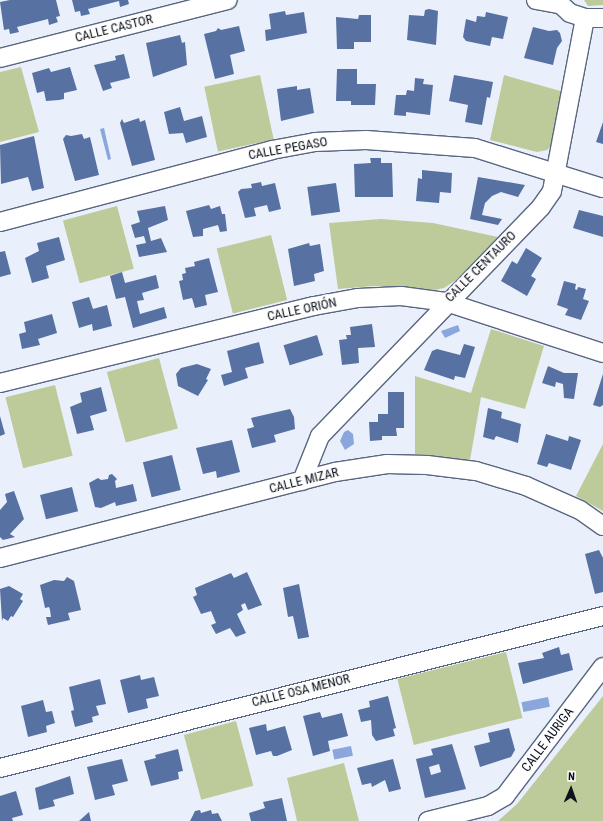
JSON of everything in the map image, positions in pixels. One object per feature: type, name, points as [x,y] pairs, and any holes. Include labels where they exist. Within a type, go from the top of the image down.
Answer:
[{"type":"street","name":"CALLE CASTOR","points":[[0,58],[228,0]]},
{"type":"street","points":[[536,0],[557,2],[570,13],[585,18],[603,18]]},
{"type":"street","name":"CALLE CENTAURO","points":[[302,481],[320,436],[446,302],[541,207],[552,191],[585,18]]},
{"type":"street","name":"CALLE PEGASO","points":[[0,222],[272,150],[315,142],[396,141],[475,148],[556,172],[603,188]]},
{"type":"street","name":"CALLE ORIÓN","points":[[0,383],[314,306],[358,298],[401,296],[446,302],[603,353]]},
{"type":"street","name":"CALLE MIZAR","points":[[0,558],[302,481],[387,464],[426,465],[476,471],[533,489],[580,510],[603,526]]},
{"type":"street","name":"CALLE OSA MENOR","points":[[0,768],[603,616]]},
{"type":"street","name":"CALLE AURIGA","points":[[428,821],[488,806],[505,796],[603,667]]},
{"type":"green space","points":[[584,0],[603,0],[603,5],[588,6]]},
{"type":"green space","points":[[21,67],[39,132],[0,142],[0,72]]},
{"type":"green space","points":[[260,75],[274,140],[218,151],[204,87]]},
{"type":"green space","points":[[504,75],[564,92],[555,143],[547,150],[537,152],[490,140]]},
{"type":"green space","points":[[117,206],[134,269],[80,283],[63,220]]},
{"type":"green space","points":[[381,219],[433,223],[498,237],[456,280],[444,288],[434,290],[373,286],[338,289],[329,223]]},
{"type":"green space","points":[[271,235],[287,300],[233,314],[217,249]]},
{"type":"green space","points":[[491,329],[544,346],[525,409],[481,397],[470,460],[415,454],[415,376],[471,393]]},
{"type":"green space","points":[[159,358],[178,429],[126,442],[107,372]]},
{"type":"green space","points":[[55,385],[73,456],[23,468],[6,397]]},
{"type":"green space","points":[[603,444],[603,511],[576,496]]},
{"type":"green space","points":[[506,652],[522,718],[414,745],[397,679]]},
{"type":"green space","points":[[603,696],[603,821],[498,821],[517,804]]},
{"type":"green space","points":[[236,721],[253,786],[201,800],[184,735]]},
{"type":"green space","points":[[344,763],[359,821],[297,821],[287,778]]},
{"type":"water","points":[[104,128],[111,159],[108,160],[100,129]]},
{"type":"water","points":[[458,325],[460,331],[445,338],[441,331]]},
{"type":"water","points":[[348,430],[353,434],[354,444],[345,450],[340,441],[344,432]]},
{"type":"water","points":[[548,697],[550,707],[523,712],[521,702]]},
{"type":"water","points":[[351,746],[353,756],[334,759],[332,750]]},
{"type":"building","points":[[10,0],[56,0],[60,16],[56,17],[58,22],[49,25],[48,19],[17,27],[19,32],[10,34],[9,29],[4,30],[0,2]]},
{"type":"building","points":[[72,0],[128,0],[129,4],[120,7],[119,1],[88,9],[90,14],[81,16],[80,11],[75,12]]},
{"type":"building","points":[[429,9],[438,11],[436,45],[407,40],[409,15],[424,16],[425,10]]},
{"type":"building","points":[[285,11],[286,15],[304,12],[307,33],[266,41],[265,30],[271,29],[269,14]]},
{"type":"building","points":[[486,12],[508,17],[503,39],[492,37],[490,46],[466,41],[463,37],[466,19],[476,22],[477,16],[485,17]]},
{"type":"building","points":[[359,15],[371,15],[371,42],[354,42],[354,49],[337,49],[336,17],[358,19]]},
{"type":"building","points":[[239,26],[245,51],[230,55],[234,74],[215,79],[204,34],[216,31],[218,28],[221,30]]},
{"type":"building","points":[[533,27],[549,31],[557,30],[560,33],[562,41],[557,48],[553,65],[524,58]]},
{"type":"building","points":[[180,35],[182,43],[185,42],[187,65],[153,77],[146,43]]},
{"type":"building","points":[[124,54],[130,78],[110,83],[112,88],[103,91],[94,65],[116,60],[115,56]]},
{"type":"building","points":[[70,67],[77,90],[64,93],[64,99],[46,101],[44,91],[37,93],[32,73],[49,68],[51,72]]},
{"type":"building","points":[[337,69],[357,69],[357,84],[376,84],[375,105],[351,105],[351,101],[336,101]]},
{"type":"building","points":[[454,75],[493,82],[490,98],[487,97],[482,125],[465,122],[468,105],[449,101]]},
{"type":"building","points":[[415,78],[424,79],[423,84],[433,85],[430,115],[406,112],[406,116],[394,115],[396,95],[406,95],[407,90],[414,91]]},
{"type":"building","points":[[297,86],[297,90],[310,88],[314,113],[281,121],[277,89]]},
{"type":"building","points":[[180,107],[184,121],[202,116],[207,137],[186,143],[183,133],[169,134],[164,112]]},
{"type":"building","points":[[139,118],[140,122],[145,120],[155,160],[132,166],[120,123],[122,119],[124,123]]},
{"type":"building","points":[[603,122],[603,144],[596,142]]},
{"type":"building","points":[[82,134],[84,139],[90,137],[99,175],[75,181],[63,139],[66,135],[71,136]]},
{"type":"building","points":[[34,136],[44,188],[32,191],[28,177],[1,184],[0,145]]},
{"type":"building","points":[[370,158],[381,158],[381,163],[392,163],[393,197],[355,197],[354,164],[371,163]]},
{"type":"building","points":[[422,170],[452,173],[451,193],[440,192],[439,203],[416,201],[418,178],[422,179]]},
{"type":"building","points":[[478,177],[525,185],[518,197],[501,192],[492,196],[485,203],[482,215],[502,219],[498,225],[470,219]]},
{"type":"building","points":[[261,182],[262,186],[275,183],[281,209],[269,212],[267,205],[254,208],[256,216],[245,218],[238,192],[241,189],[252,188],[251,184]]},
{"type":"building","points":[[336,183],[340,212],[311,216],[307,187]]},
{"type":"building","points":[[209,205],[211,209],[220,206],[222,214],[225,214],[227,231],[220,232],[218,225],[203,229],[203,236],[193,237],[186,211]]},
{"type":"building","points":[[165,206],[168,220],[148,228],[151,241],[161,238],[167,252],[139,257],[136,245],[146,243],[144,236],[135,238],[131,225],[140,222],[137,211]]},
{"type":"building","points":[[579,210],[603,216],[603,237],[573,228]]},
{"type":"building","points":[[59,237],[65,260],[46,266],[49,278],[32,283],[25,258],[39,251],[37,243]]},
{"type":"building","points":[[309,243],[310,246],[320,244],[324,271],[314,274],[315,281],[294,286],[288,249]]},
{"type":"building","points":[[526,248],[542,258],[531,276],[536,279],[527,296],[501,281],[512,261],[517,264]]},
{"type":"building","points":[[5,251],[11,274],[0,277],[0,252]]},
{"type":"building","points":[[209,258],[218,292],[205,295],[207,305],[195,308],[192,298],[183,300],[179,281],[183,280],[182,274],[186,273],[185,268],[195,266],[194,262]]},
{"type":"building","points":[[122,272],[125,283],[156,275],[159,288],[142,293],[144,300],[137,301],[140,314],[164,307],[167,318],[133,328],[125,297],[116,299],[110,276]]},
{"type":"building","points":[[564,281],[576,284],[575,289],[577,290],[578,287],[586,289],[583,299],[589,301],[581,320],[565,315],[568,309],[557,305]]},
{"type":"building","points":[[89,297],[93,309],[107,305],[112,326],[93,331],[92,324],[79,328],[72,302]]},
{"type":"building","points":[[52,314],[57,333],[38,339],[40,345],[22,349],[19,334],[26,332],[24,322]]},
{"type":"building","points":[[372,324],[375,347],[358,348],[359,363],[342,365],[339,340],[347,339],[346,335],[351,335],[350,327]]},
{"type":"building","points":[[317,335],[323,355],[290,365],[284,345]]},
{"type":"building","points":[[259,342],[264,363],[245,368],[248,378],[224,386],[221,375],[232,372],[227,351]]},
{"type":"building","points":[[464,344],[475,347],[465,378],[455,376],[454,380],[424,370],[432,351],[437,349],[460,355]]},
{"type":"building","points":[[197,364],[211,369],[206,379],[208,380],[198,396],[178,386],[176,374],[181,368]]},
{"type":"building","points":[[548,366],[564,373],[578,373],[574,399],[564,398],[563,384],[556,382],[555,387],[542,383]]},
{"type":"building","points":[[603,374],[603,405],[600,407],[593,405]]},
{"type":"building","points":[[101,387],[107,411],[90,416],[94,430],[77,434],[70,407],[82,402],[80,393]]},
{"type":"building","points":[[388,392],[404,392],[404,428],[396,428],[397,436],[382,436],[382,440],[370,441],[369,422],[378,422],[378,414],[388,414]]},
{"type":"building","points":[[488,408],[502,412],[501,418],[521,424],[518,443],[496,436],[494,440],[483,437]]},
{"type":"building","points":[[290,409],[294,417],[295,429],[274,435],[276,442],[252,448],[247,429],[254,427],[251,418]]},
{"type":"building","points":[[0,416],[5,434],[0,436]]},
{"type":"building","points":[[546,434],[568,441],[569,436],[581,440],[571,470],[549,463],[547,467],[537,464]]},
{"type":"building","points":[[232,440],[240,472],[217,478],[216,471],[203,474],[196,448]]},
{"type":"building","points":[[172,455],[181,490],[152,497],[143,462]]},
{"type":"building","points":[[112,474],[117,479],[115,481],[116,488],[133,484],[137,501],[116,506],[115,502],[101,508],[95,507],[89,483],[98,478],[101,480],[108,479],[109,475]]},
{"type":"building","points":[[72,487],[78,511],[46,519],[40,495]]},
{"type":"building","points":[[14,491],[24,519],[10,534],[15,537],[3,540],[0,537],[0,510],[7,502],[5,494]]},
{"type":"building","points":[[599,550],[603,558],[603,592],[595,594],[585,554]]},
{"type":"building","points":[[247,572],[262,605],[248,610],[245,603],[241,605],[243,610],[237,614],[246,633],[236,637],[230,628],[216,634],[211,625],[216,623],[211,611],[201,614],[193,597],[197,595],[195,588],[231,573],[234,578]]},
{"type":"building","points":[[67,577],[74,581],[81,610],[68,613],[70,620],[48,625],[46,617],[51,617],[50,610],[49,607],[45,608],[40,585],[54,580],[64,581]]},
{"type":"building","points":[[299,584],[309,637],[298,639],[293,616],[288,617],[283,588]]},
{"type":"building","points":[[9,586],[23,594],[20,599],[23,601],[13,617],[11,616],[8,621],[3,618],[2,621],[0,589]]},
{"type":"building","points":[[559,647],[561,655],[569,653],[573,670],[523,684],[518,663],[544,658],[542,653]]},
{"type":"building","points":[[140,675],[141,680],[154,677],[159,696],[146,699],[148,708],[128,713],[120,680]]},
{"type":"building","points":[[100,679],[106,704],[96,706],[99,715],[92,717],[93,722],[75,727],[71,711],[74,710],[69,687]]},
{"type":"building","points":[[388,696],[396,728],[393,729],[395,736],[376,741],[372,735],[371,720],[361,722],[358,710],[370,707],[369,701]]},
{"type":"building","points":[[43,700],[46,712],[52,711],[55,723],[46,726],[47,732],[28,737],[21,706]]},
{"type":"building","points":[[320,712],[322,718],[342,713],[348,736],[328,741],[330,751],[313,756],[303,716]]},
{"type":"building","points":[[266,724],[267,731],[285,726],[292,750],[277,756],[273,756],[271,751],[256,755],[249,728]]},
{"type":"building","points":[[509,728],[515,750],[511,757],[480,767],[474,746],[490,742],[488,733]]},
{"type":"building","points":[[452,744],[466,789],[425,798],[416,759],[433,755],[431,749]],"holes":[[[439,764],[441,772],[431,775],[429,767]]]},
{"type":"building","points":[[178,749],[183,771],[178,772],[179,779],[151,786],[144,761],[156,758],[155,755]]},
{"type":"building","points":[[122,759],[128,781],[112,785],[115,795],[95,800],[87,767]]},
{"type":"building","points":[[393,759],[401,789],[389,792],[385,780],[372,787],[371,783],[362,785],[357,768]]},
{"type":"building","points":[[70,776],[74,794],[53,800],[55,806],[39,810],[35,788]]},
{"type":"building","points":[[16,791],[23,815],[12,818],[13,821],[0,821],[0,796]]},
{"type":"building","points":[[282,798],[287,821],[251,821],[249,813],[265,808],[263,802]]},
{"type":"building","points":[[200,810],[201,813],[211,810],[212,814],[218,813],[222,821],[190,821],[195,811]]},
{"type":"building","points":[[89,812],[91,821],[79,821]]}]
